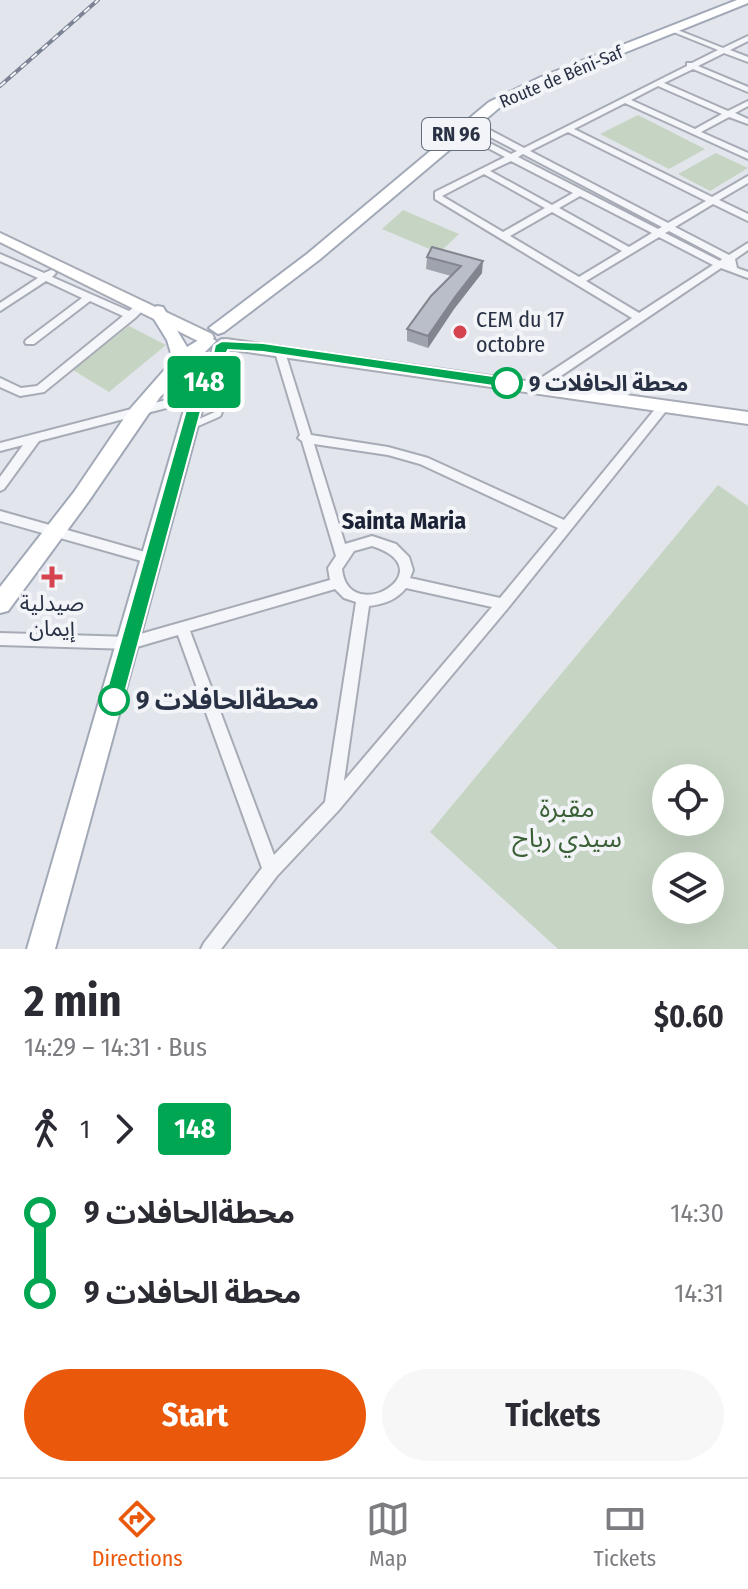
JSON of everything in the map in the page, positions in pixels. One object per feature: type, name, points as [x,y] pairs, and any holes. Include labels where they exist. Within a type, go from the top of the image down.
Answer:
[{"type":"main road","name":"Route de Béni-Saf","points":[[220,337],[264,294],[465,127],[527,87],[747,0]]},
{"type":"main road","name":"Route de Béni-Saf","points":[[677,28],[748,7]]},
{"type":"main road","points":[[0,237],[64,265],[183,325],[220,337],[271,348],[748,418]]},
{"type":"main road","points":[[150,308],[176,340],[182,360]]},
{"type":"main road","name":"RN 96","points":[[0,604],[56,533],[140,411],[182,360],[220,337]]},
{"type":"main road","name":"RN 96","points":[[41,949],[189,426],[220,337]]},
{"type":"street","points":[[677,28],[748,60]]},
{"type":"street","points":[[638,317],[438,197],[442,191],[748,38]]},
{"type":"street","points":[[690,65],[748,90]]},
{"type":"street","points":[[657,83],[748,122]]},
{"type":"street","points":[[624,100],[748,156]]},
{"type":"street","points":[[695,132],[748,103]]},
{"type":"street","points":[[465,127],[525,151],[670,227],[748,275]]},
{"type":"street","points":[[465,127],[658,233],[728,263]]},
{"type":"street","points":[[568,129],[748,218]]},
{"type":"street","points":[[484,171],[628,250]]},
{"type":"street","points":[[579,281],[748,179]]},
{"type":"street","points":[[503,236],[581,192]]},
{"type":"street","points":[[536,387],[638,317],[728,263],[748,246]]},
{"type":"street","points":[[0,257],[131,316]]},
{"type":"street","points":[[0,308],[64,265]]},
{"type":"street","points":[[30,342],[90,296]]},
{"type":"street","points":[[0,382],[20,392],[40,389],[131,316],[150,308]]},
{"type":"street","points":[[271,348],[342,554]]},
{"type":"street","points":[[0,447],[140,411],[203,386]]},
{"type":"street","points":[[210,949],[271,870],[332,806],[503,604],[664,406]]},
{"type":"street","points":[[304,438],[388,451],[424,461],[566,526]]},
{"type":"street","points":[[0,486],[34,439]]},
{"type":"street","points":[[0,516],[152,559]]},
{"type":"street","points":[[361,543],[383,543],[393,547],[406,563],[404,582],[388,597],[363,599],[344,590],[338,583],[335,568],[342,554],[361,543]]},
{"type":"street","points":[[404,582],[503,604]]},
{"type":"street","points":[[0,639],[130,643],[338,583]]},
{"type":"street","points":[[332,806],[363,599]]},
{"type":"street","points":[[182,628],[271,870]]},
{"type":"green space","points":[[638,115],[705,149],[669,169],[600,134]]},
{"type":"green space","points":[[716,153],[748,168],[710,191],[678,174]]},
{"type":"green space","points":[[403,210],[459,234],[439,253],[382,229]]},
{"type":"green space","points":[[129,326],[166,345],[109,392],[73,370]]},
{"type":"green space","name":"مقبرة سيدي رباح","points":[[718,485],[748,506],[748,949],[558,949],[430,832]]},
{"type":"building","points":[[432,247],[483,261],[428,336],[407,329],[431,296],[461,266],[427,257]]},
{"type":"railway","points":[[0,86],[98,0]]},
{"type":"bus line","name":"148","points":[[114,700],[197,396],[219,359],[222,345],[263,347],[507,383]]},
{"type":"place","name":"CEM du 17 octobre","points":[[460,332]]},
{"type":"place","name":"محطة الحافلات 9","points":[[507,383]]},
{"type":"place","name":"صيدلية إيمان","points":[[52,577]]},
{"type":"place","name":"محطةالحافلات 9","points":[[114,700]]},
{"type":"district","name":"Sainta Maria","points":[[404,521]]}]
